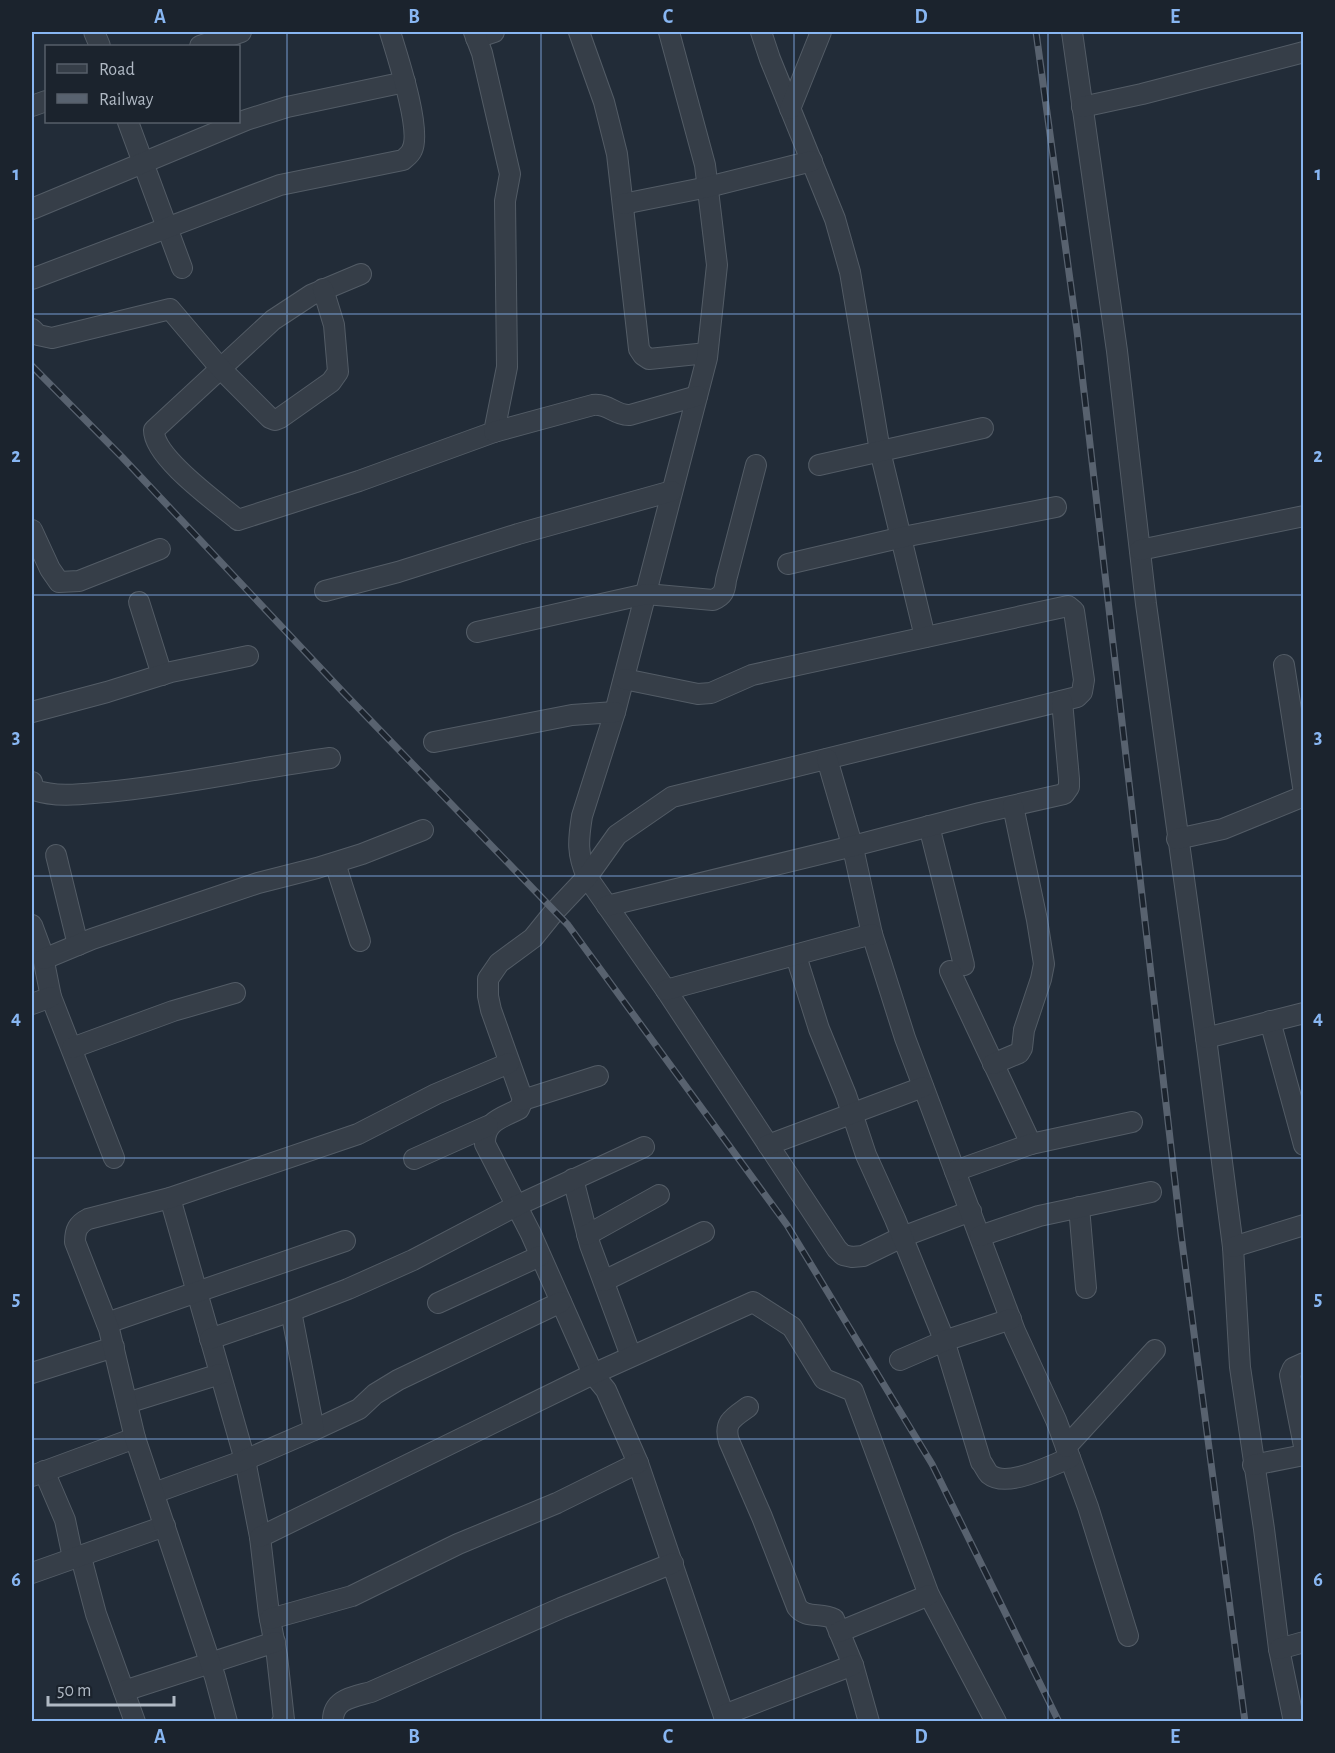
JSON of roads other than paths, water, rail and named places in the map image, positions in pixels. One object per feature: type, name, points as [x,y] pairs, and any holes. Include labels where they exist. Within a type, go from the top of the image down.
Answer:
[{"type":"street","points":[[203,45],[241,32]]},
{"type":"street","points":[[32,279],[280,184],[402,160],[413,150],[415,138],[405,82],[390,32]]},
{"type":"street","points":[[579,32],[604,102],[617,154],[639,349],[649,359],[707,353]]},
{"type":"street","points":[[669,32],[705,165],[717,265],[707,353],[624,679],[582,816],[579,860],[586,877],[666,990],[843,1255],[863,1256],[902,1237],[971,1211]]},
{"type":"street","points":[[760,32],[835,219],[850,272],[880,451],[903,537],[925,637]]},
{"type":"street","points":[[790,109],[820,32]]},
{"type":"street","points":[[1072,32],[1117,351],[1177,839],[1233,1247],[1240,1367],[1279,1649],[1294,1722]]},
{"type":"street","points":[[481,34],[484,64],[510,174],[505,201],[507,367],[494,432]]},
{"type":"street","points":[[1082,106],[1142,94],[1304,51]]},
{"type":"street","points":[[240,122],[286,106],[405,82]]},
{"type":"street","points":[[128,123],[182,268]]},
{"type":"street","points":[[32,209],[239,123]]},
{"type":"street","points":[[622,204],[708,187],[812,161]]},
{"type":"street","points":[[361,274],[323,289],[295,304],[273,320],[154,430],[154,438],[176,468],[238,520],[359,481],[494,432],[593,405],[602,404],[622,416],[697,396]]},
{"type":"street","points":[[32,329],[38,335],[52,338],[170,309],[222,369],[274,420],[331,382],[338,372],[334,325],[323,289]]},
{"type":"street","points":[[819,465],[983,428]]},
{"type":"street","points":[[477,632],[646,594],[713,600],[721,597],[725,590],[756,465]]},
{"type":"street","points":[[325,591],[398,572],[518,534],[672,491]]},
{"type":"street","points":[[788,564],[903,537],[1056,507]]},
{"type":"street","points":[[1140,550],[1304,516]]},
{"type":"street","points":[[32,530],[50,569],[59,582],[80,581],[160,549]]},
{"type":"street","points":[[139,602],[162,675]]},
{"type":"street","points":[[414,1159],[488,1126],[519,1109],[523,1100],[491,1010],[488,979],[499,963],[533,938],[586,877],[616,835],[672,797],[1077,698],[1084,687],[1072,608],[1068,606],[752,675],[711,693],[698,694],[624,679]]},
{"type":"street","points":[[32,712],[162,675],[248,656]]},
{"type":"street","points":[[1177,839],[1223,829],[1304,794],[1284,665]]},
{"type":"street","points":[[607,906],[1064,794],[1069,787],[1062,701]]},
{"type":"street","points":[[434,742],[572,715],[615,712]]},
{"type":"street","points":[[32,782],[34,790],[47,794],[78,794],[151,788],[330,758]]},
{"type":"street","points":[[827,759],[852,847],[872,934],[905,1038],[1011,1319],[1068,1452],[1088,1506],[1128,1636]]},
{"type":"street","points":[[993,1064],[1019,1053],[1022,1048],[1024,1030],[1044,964],[1013,806]]},
{"type":"street","points":[[929,826],[957,968],[993,1064],[1031,1144]]},
{"type":"street","points":[[44,959],[78,945],[258,883],[334,862],[423,830]]},
{"type":"street","points":[[56,855],[78,945]]},
{"type":"street","points":[[334,862],[360,940]]},
{"type":"street","points":[[32,925],[44,959],[51,997],[114,1158]]},
{"type":"street","points":[[666,990],[872,934]]},
{"type":"street","points":[[796,956],[819,1029],[866,1155],[944,1341],[981,1462],[989,1474],[1001,1480],[1012,1480],[1068,1452],[1155,1350]]},
{"type":"street","points":[[72,1048],[173,1011],[235,993]]},
{"type":"street","points":[[32,1004],[51,997]]},
{"type":"street","points":[[1206,1038],[1304,1012]]},
{"type":"street","points":[[1270,1021],[1304,1145]]},
{"type":"street","points":[[228,1722],[211,1663],[135,1438],[114,1347],[75,1242],[75,1232],[80,1223],[88,1219],[170,1198],[358,1134],[436,1094],[509,1063]]},
{"type":"street","points":[[523,1100],[598,1076]]},
{"type":"street","points":[[768,1145],[923,1087]]},
{"type":"street","points":[[955,1171],[1031,1144],[1132,1122]]},
{"type":"street","points":[[488,1126],[484,1135],[485,1144],[540,1256],[592,1374],[606,1390],[638,1463],[725,1718],[853,1665]]},
{"type":"street","points":[[210,1339],[348,1289],[413,1260],[516,1206],[644,1147]]},
{"type":"street","points":[[573,1179],[587,1235],[631,1356]]},
{"type":"street","points":[[980,1236],[1039,1216],[1151,1192]]},
{"type":"street","points":[[587,1235],[658,1195]]},
{"type":"street","points":[[170,1198],[245,1460],[260,1537],[284,1720],[282,1722]]},
{"type":"street","points":[[1079,1207],[1086,1288]]},
{"type":"street","points":[[1233,1247],[1304,1225]]},
{"type":"street","points":[[604,1281],[704,1232]]},
{"type":"street","points":[[107,1323],[345,1241]]},
{"type":"street","points":[[438,1303],[540,1256]]},
{"type":"street","points":[[154,1493],[245,1460],[359,1409],[375,1394],[398,1380],[561,1302]]},
{"type":"street","points":[[260,1537],[592,1374],[753,1302],[792,1327],[824,1379],[853,1391],[929,1595],[996,1722]]},
{"type":"street","points":[[291,1311],[314,1430]]},
{"type":"street","points":[[900,1360],[944,1341],[1011,1319]]},
{"type":"street","points":[[32,1373],[114,1347]]},
{"type":"street","points":[[1304,1363],[1293,1368],[1290,1375],[1304,1446]]},
{"type":"street","points":[[127,1403],[220,1374]]},
{"type":"street","points":[[748,1407],[732,1419],[728,1426],[726,1432],[729,1441],[797,1607],[801,1613],[809,1616],[826,1615],[834,1619],[853,1665],[869,1722]]},
{"type":"street","points":[[135,1438],[38,1474],[65,1520],[72,1553],[82,1561],[96,1614],[135,1722]]},
{"type":"street","points":[[1253,1465],[1304,1455]]},
{"type":"street","points":[[270,1619],[352,1596],[458,1544],[557,1503],[638,1463]]},
{"type":"street","points":[[32,1573],[165,1526]]},
{"type":"street","points":[[333,1722],[333,1709],[339,1702],[371,1692],[561,1608],[673,1563]]},
{"type":"street","points":[[839,1632],[929,1595]]},
{"type":"street","points":[[124,1691],[274,1642]]},
{"type":"street","points":[[1279,1649],[1304,1642]]},
{"type":"railway","points":[[1036,32],[1077,331],[1181,1234],[1245,1722]]},
{"type":"railway","points":[[32,366],[122,457],[343,692],[568,925],[787,1225],[932,1464],[1059,1722]]}]
